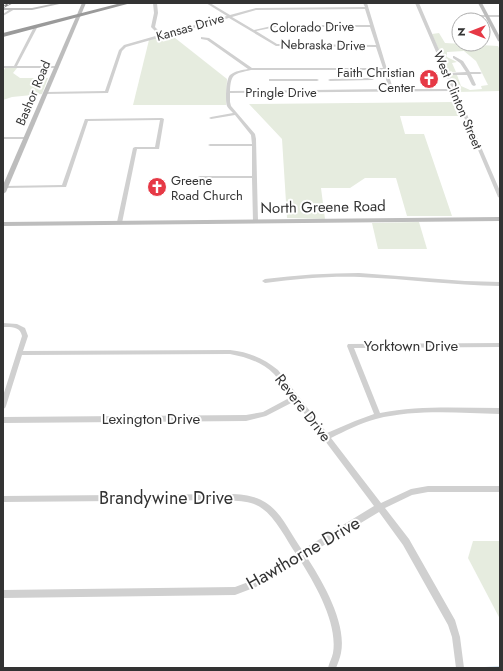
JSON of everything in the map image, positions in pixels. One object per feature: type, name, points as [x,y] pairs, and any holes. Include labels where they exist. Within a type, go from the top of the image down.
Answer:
[{"type":"highway","points":[[3,35],[128,3]]},
{"type":"street","points":[[3,9],[32,9],[62,3]]},
{"type":"street","name":"Bashor Road","points":[[4,190],[84,3]]},
{"type":"street","points":[[155,3],[156,13],[153,27],[161,35]]},
{"type":"street","name":"Nebraska Drive","points":[[208,3],[270,42],[280,45],[378,46]]},
{"type":"street","points":[[365,3],[391,90]]},
{"type":"street","name":"West Clinton Street","points":[[417,3],[500,197]]},
{"type":"street","points":[[480,3],[486,12]]},
{"type":"street","name":"Kansas Drive","points":[[46,93],[107,92],[120,51],[133,43],[230,16],[270,8],[367,8]]},
{"type":"street","points":[[3,15],[13,9]]},
{"type":"street","points":[[491,22],[500,41]]},
{"type":"street","points":[[15,67],[36,26]]},
{"type":"street","name":"Colorado Drive","points":[[253,31],[282,26],[372,26]]},
{"type":"street","points":[[202,38],[208,39],[251,69]]},
{"type":"street","points":[[454,57],[462,62],[471,74],[474,85]]},
{"type":"street","points":[[3,67],[56,67]]},
{"type":"street","points":[[254,221],[253,135],[229,106],[231,76],[238,72],[251,69],[384,69]]},
{"type":"street","points":[[292,69],[295,92]]},
{"type":"street","points":[[351,69],[356,91]]},
{"type":"street","points":[[447,74],[480,73]]},
{"type":"street","points":[[330,80],[372,79]]},
{"type":"street","points":[[270,80],[317,80]]},
{"type":"street","name":"Pringle Drive","points":[[229,92],[454,90]]},
{"type":"street","points":[[211,118],[235,114]]},
{"type":"street","points":[[4,190],[64,186],[86,120],[162,119],[157,148],[135,148],[120,222]]},
{"type":"street","points":[[3,138],[26,138]]},
{"type":"street","points":[[210,145],[254,145]]},
{"type":"street","points":[[200,177],[254,177]]},
{"type":"street","name":"North Greene Road","points":[[3,224],[500,219]]},
{"type":"street","points":[[265,281],[299,276],[349,275],[500,284]]},
{"type":"street","points":[[3,326],[21,328],[24,331],[25,336],[3,406]]},
{"type":"street","name":"Yorktown Drive","points":[[378,416],[350,346],[500,345]]},
{"type":"street","name":"Revere Drive","points":[[19,353],[236,352],[252,357],[266,364],[276,372],[406,542],[447,612],[456,637],[460,668]]},
{"type":"street","name":"Lexington Drive","points":[[3,420],[246,418],[264,414],[295,398]]},
{"type":"street","points":[[326,437],[355,423],[378,416],[409,412],[500,411]]},
{"type":"street","name":"Hawthorne Drive","points":[[3,594],[235,591],[253,584],[380,507],[404,495],[420,490],[500,488]]},
{"type":"street","name":"Brandywine Drive","points":[[3,499],[229,497],[250,499],[264,505],[274,514],[317,581],[331,615],[338,644],[337,655],[332,668]]},
{"type":"shaded area","points":[[439,33],[445,43],[451,43],[451,52],[447,52],[447,57],[457,62],[452,63],[456,72],[448,72],[432,34]]},
{"type":"shaded area","points":[[170,34],[227,79],[226,105],[133,105],[149,40]]},
{"type":"shaded area","points":[[491,46],[498,46],[500,50],[500,91],[457,92],[450,75],[457,75],[461,86],[470,90],[482,89],[481,86],[488,85],[476,61],[465,52],[491,52]]},
{"type":"shaded area","points":[[5,68],[17,68],[13,73],[20,78],[48,78],[42,94],[12,97],[3,100],[3,72]]},
{"type":"shaded area","points":[[455,102],[461,116],[400,116],[405,134],[424,134],[452,216],[407,216],[396,178],[365,178],[350,188],[321,188],[325,219],[287,218],[282,139],[249,104]]},
{"type":"shaded area","points":[[419,222],[427,249],[378,249],[372,223]]},
{"type":"shaded area","points":[[473,541],[500,541],[500,619],[468,558]]},
{"type":"waterway","points":[[485,668],[500,667]]},
{"type":"railway","points":[[3,7],[11,3]]},
{"type":"place","name":"Faith Christian Center","points":[[429,79]]},
{"type":"place","name":"Greene Road Church","points":[[157,187]]}]
